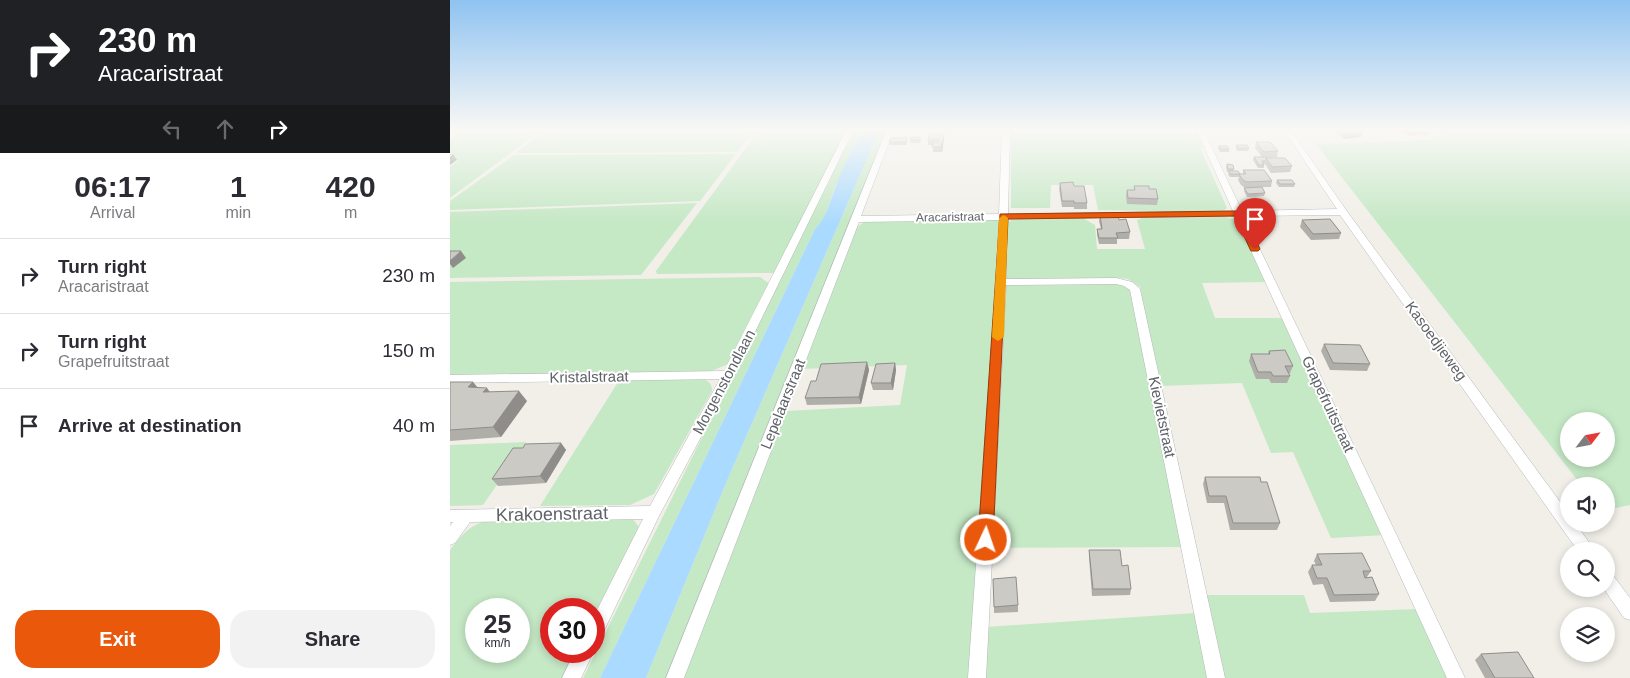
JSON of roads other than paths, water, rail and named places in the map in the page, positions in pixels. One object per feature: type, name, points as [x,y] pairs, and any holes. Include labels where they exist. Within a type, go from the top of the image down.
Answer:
[{"type":"street","name":"Morgenstondlaan","points":[[605,611],[654,512],[728,375],[836,161]]},
{"type":"street","name":"Lepelaarstraat","points":[[675,678],[879,161]]},
{"type":"street","points":[[977,678],[1001,282],[1005,161]]},
{"type":"street","name":"Grapefruitstraat","points":[[1213,161],[1456,678]]},
{"type":"street","name":"Kasoedjieweg","points":[[1307,161],[1581,542]]},
{"type":"street","name":"Aracaristraat","points":[[856,218],[1343,212]]},
{"type":"street","name":"Kievietstraat","points":[[1001,282],[1116,281],[1128,284],[1135,289],[1216,678]]},
{"type":"street","name":"Kristalstraat","points":[[450,379],[728,375]]},
{"type":"street","name":"Krakoenstraat","points":[[450,516],[654,512]]},
{"type":"street","points":[[450,538],[466,516]]},
{"type":"street","points":[[1615,591],[1630,612]]},
{"type":"street","points":[[571,678],[579,663]]},
{"type":"water","points":[[847,161],[866,161],[726,483],[646,678],[600,678],[815,229],[825,216]]}]
